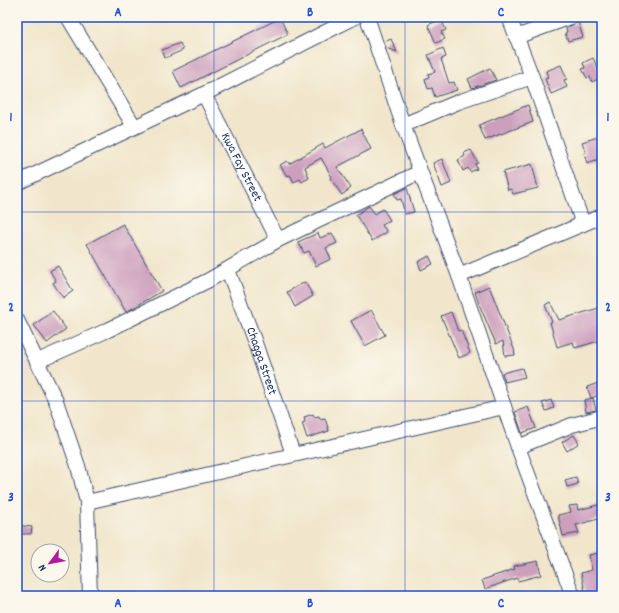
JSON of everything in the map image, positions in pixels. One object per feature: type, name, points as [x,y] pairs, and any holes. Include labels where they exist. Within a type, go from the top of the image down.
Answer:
[{"type":"street","points":[[68,17],[134,126]]},
{"type":"street","points":[[17,183],[204,94],[355,17]]},
{"type":"street","points":[[366,17],[403,125],[459,276],[518,448],[573,596]]},
{"type":"street","points":[[509,17],[532,77],[583,224]]},
{"type":"street","points":[[516,37],[571,17]]},
{"type":"street","points":[[403,125],[458,102],[532,77]]},
{"type":"street","name":"Kwa Fay Street","points":[[204,94],[278,240]]},
{"type":"street","points":[[38,362],[108,330],[209,280],[278,240],[420,172]]},
{"type":"street","points":[[459,276],[602,216]]},
{"type":"street","name":"Chagga Street","points":[[228,270],[254,340],[292,454]]},
{"type":"street","points":[[17,320],[56,401],[78,466],[86,502],[90,596]]},
{"type":"street","points":[[86,502],[504,407]]},
{"type":"street","points":[[518,448],[572,425],[602,417]]},
{"type":"building","points":[[280,18],[288,34],[181,88],[173,71]]},
{"type":"building","points":[[441,19],[446,30],[441,32],[445,39],[436,43],[428,25]]},
{"type":"building","points":[[578,22],[583,37],[568,41],[565,33],[567,32],[566,28]]},
{"type":"building","points":[[391,39],[397,52],[386,48],[384,42]]},
{"type":"building","points":[[180,43],[183,50],[165,58],[162,50]]},
{"type":"building","points":[[443,48],[446,57],[441,59],[449,83],[454,82],[457,90],[435,97],[432,88],[428,89],[425,79],[429,77],[428,74],[435,72],[428,55]]},
{"type":"building","points":[[593,58],[602,77],[592,82],[590,77],[587,78],[582,69],[585,68],[583,63]]},
{"type":"building","points":[[561,65],[567,79],[564,80],[567,87],[551,94],[545,79],[548,78],[546,71]]},
{"type":"building","points":[[490,68],[496,80],[472,88],[468,79]]},
{"type":"building","points":[[528,105],[533,122],[485,140],[479,125]]},
{"type":"building","points":[[361,129],[371,149],[337,167],[351,188],[342,195],[330,178],[332,177],[321,158],[305,167],[309,178],[302,182],[300,179],[294,182],[290,175],[287,176],[280,165],[287,161],[289,164],[323,144],[325,148]]},
{"type":"building","points":[[601,136],[602,158],[587,163],[584,153],[586,152],[582,142]]},
{"type":"building","points":[[471,150],[478,163],[475,164],[477,169],[470,172],[468,168],[463,171],[458,160],[465,156],[464,153]]},
{"type":"building","points":[[442,159],[451,183],[442,187],[433,163]]},
{"type":"building","points":[[532,164],[538,188],[513,194],[511,189],[508,190],[503,172]]},
{"type":"building","points":[[407,188],[414,212],[405,214],[401,199],[397,200],[394,194]]},
{"type":"building","points":[[369,206],[375,214],[383,209],[390,220],[382,225],[387,232],[372,241],[356,215]]},
{"type":"building","points":[[123,224],[162,291],[126,312],[87,244]]},
{"type":"building","points":[[318,233],[320,238],[332,233],[337,243],[326,248],[331,259],[316,266],[309,251],[304,253],[298,242]]},
{"type":"building","points":[[429,256],[433,264],[421,270],[418,262]]},
{"type":"building","points":[[58,266],[73,291],[63,298],[53,283],[56,281],[50,271]]},
{"type":"building","points":[[305,282],[313,296],[295,307],[287,292]]},
{"type":"building","points":[[489,286],[515,355],[505,356],[503,341],[496,344],[479,304],[475,292]]},
{"type":"building","points":[[550,302],[559,320],[602,307],[602,340],[575,348],[573,342],[557,347],[550,322],[552,322],[545,305]]},
{"type":"building","points":[[371,310],[385,335],[365,346],[351,321]]},
{"type":"building","points":[[53,311],[66,329],[47,343],[34,325]]},
{"type":"building","points":[[451,312],[458,331],[461,330],[470,353],[459,358],[441,316]]},
{"type":"building","points":[[522,368],[525,377],[505,382],[502,373]]},
{"type":"building","points":[[598,383],[602,394],[591,398],[587,387]]},
{"type":"building","points":[[593,398],[596,410],[586,412],[584,400]]},
{"type":"building","points":[[551,400],[554,408],[546,411],[542,403]]},
{"type":"building","points":[[528,407],[536,428],[522,433],[515,412]]},
{"type":"building","points":[[313,414],[314,417],[319,416],[320,419],[325,418],[329,431],[307,438],[302,423],[305,422],[304,417]]},
{"type":"building","points":[[574,435],[579,443],[567,451],[562,442]]},
{"type":"building","points":[[576,477],[578,484],[567,487],[565,480]]},
{"type":"building","points":[[602,504],[602,518],[576,525],[579,533],[563,536],[558,515],[571,512],[569,506],[577,505],[578,510]]},
{"type":"building","points":[[17,525],[32,527],[31,534],[17,534]]},
{"type":"building","points":[[602,552],[602,592],[586,596],[581,573],[592,570],[589,555]]},
{"type":"building","points":[[538,561],[541,575],[518,581],[517,578],[485,589],[482,580],[515,569],[514,566]]}]
